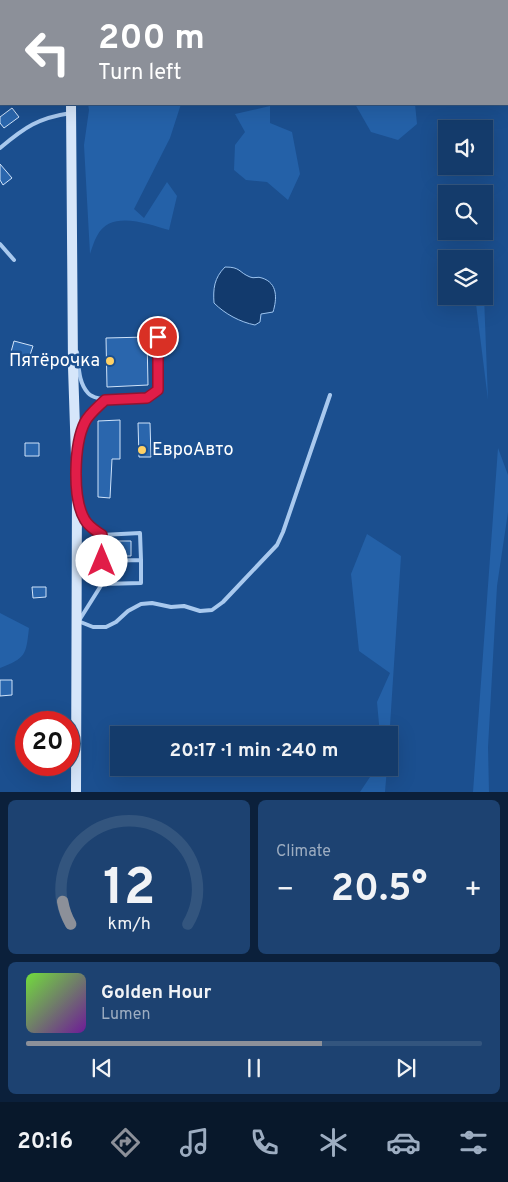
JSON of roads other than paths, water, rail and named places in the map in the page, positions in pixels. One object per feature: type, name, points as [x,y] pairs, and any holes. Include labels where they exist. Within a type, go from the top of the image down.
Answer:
[{"type":"main road","points":[[71,108],[72,305],[77,487],[76,792]]},
{"type":"lane","points":[[0,148],[20,132],[41,120],[71,108]]},
{"type":"lane","points":[[0,244],[14,260]]},
{"type":"lane","points":[[72,305],[80,380],[88,393],[96,398],[105,400],[147,398],[158,390],[158,337]]},
{"type":"lane","points":[[78,621],[93,627],[106,627],[141,604],[152,603],[184,606],[200,611],[212,610],[223,602],[277,545],[330,395]]},
{"type":"lane","points":[[76,460],[78,439],[85,420],[105,400]]},
{"type":"lane","points":[[77,487],[84,518],[92,529],[102,535],[140,533],[141,583],[102,584]]},
{"type":"lane","points":[[76,635],[78,621],[102,584],[102,535]]},
{"type":"lane","points":[[102,561],[141,560]]},
{"type":"place","name":"Пятёрочка","points":[[110,361]]},
{"type":"place","name":"ЕвроАвто","points":[[142,450]]}]
